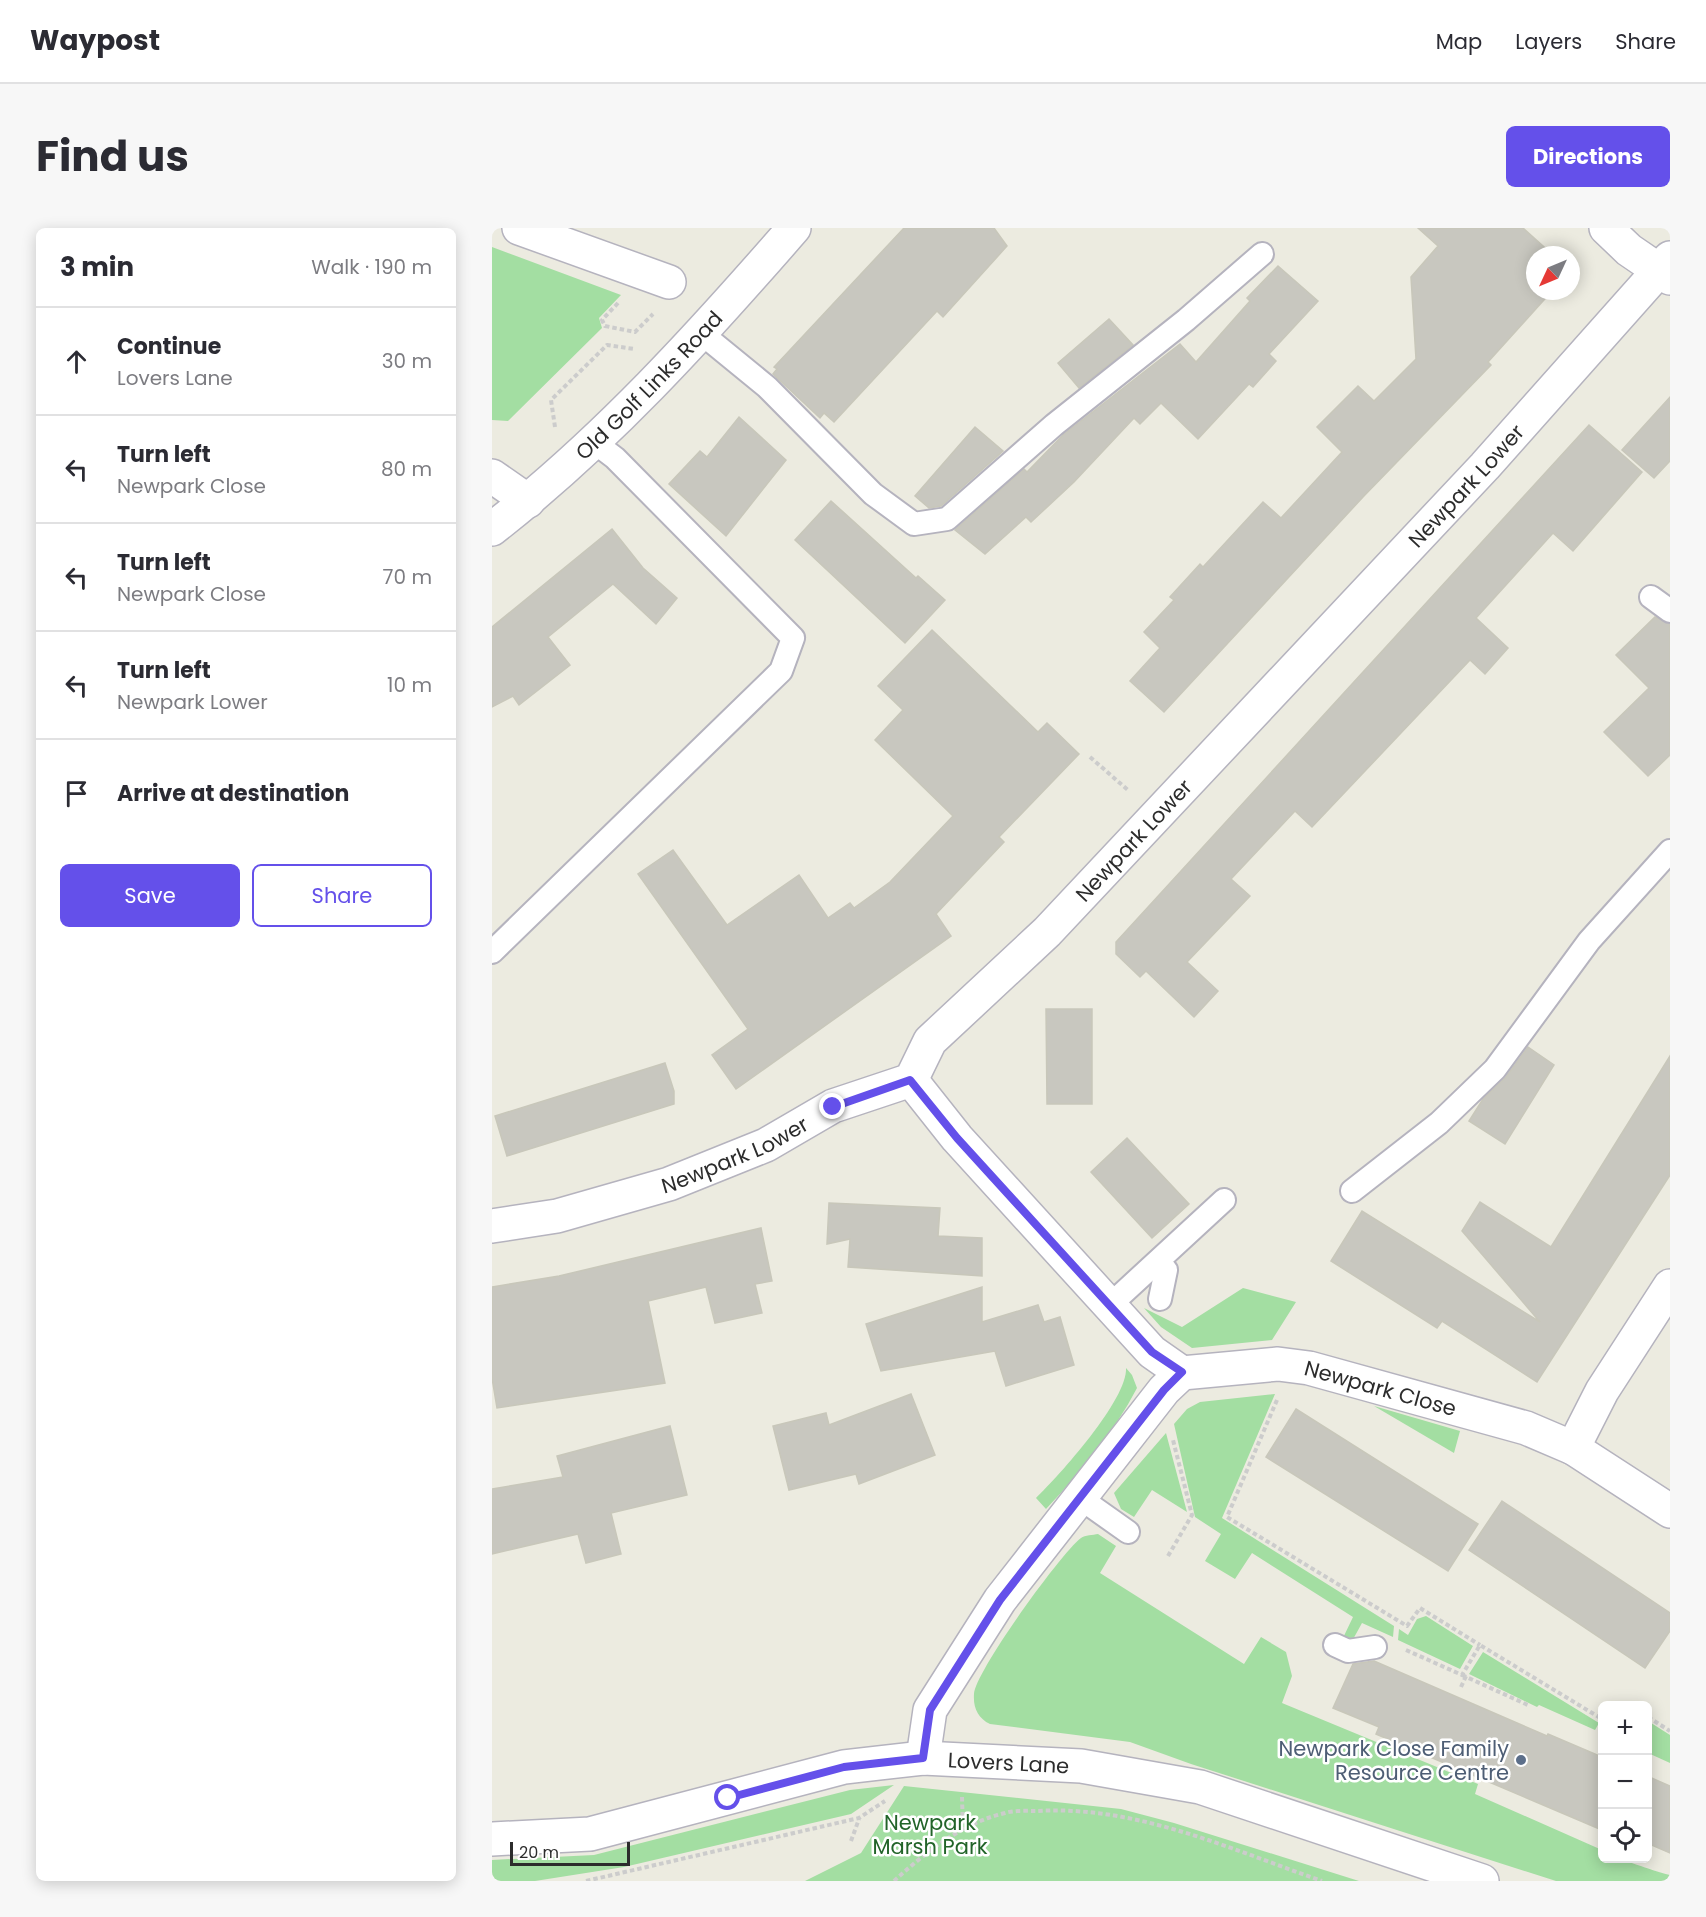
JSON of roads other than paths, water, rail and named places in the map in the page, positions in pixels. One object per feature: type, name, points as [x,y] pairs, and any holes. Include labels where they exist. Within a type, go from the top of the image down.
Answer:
[{"type":"street","points":[[519,228],[669,282]]},
{"type":"street","name":"Old Golf Links Road","points":[[492,529],[528,501],[636,403],[794,228]]},
{"type":"street","name":"Newpark Lower","points":[[492,1226],[557,1216],[669,1184],[766,1145],[833,1107],[910,1080],[930,1041],[1047,932],[1485,466],[1666,269],[1629,250],[1606,228]]},
{"type":"street","points":[[492,476],[528,501]]},
{"type":"street","points":[[910,1080],[957,1138],[1152,1352],[1182,1372],[1164,1390],[1000,1600],[930,1710],[917,1759]]},
{"type":"street","points":[[1573,1448],[1602,1391],[1670,1286]]},
{"type":"street","name":"Newpark Close","points":[[1182,1372],[1278,1364],[1309,1368],[1526,1428],[1573,1448],[1670,1511]]},
{"type":"street","name":"Lovers Lane","points":[[492,1839],[590,1834],[844,1767],[917,1759],[1081,1766],[1200,1787],[1482,1881]]},
{"type":"lane","points":[[701,333],[767,387],[873,494],[914,524],[947,519],[1054,425],[1186,320],[1262,254]]},
{"type":"lane","points":[[492,952],[781,671],[793,638],[615,459],[594,442]]},
{"type":"lane","points":[[1651,597],[1670,612]]},
{"type":"lane","points":[[1352,1191],[1438,1123],[1495,1069],[1589,941],[1670,850]]},
{"type":"lane","points":[[1110,1305],[1159,1263],[1224,1200]]},
{"type":"lane","points":[[1159,1263],[1166,1270],[1160,1299]]},
{"type":"lane","points":[[1080,1498],[1128,1532]]},
{"type":"lane","points":[[1335,1645],[1348,1651],[1387,1647]]},
{"type":"place","name":"Newpark Close Family Resource Centre","points":[[1521,1760]]},
{"type":"park label","name":"Newpark Marsh Park","points":[[930,1834]]}]
